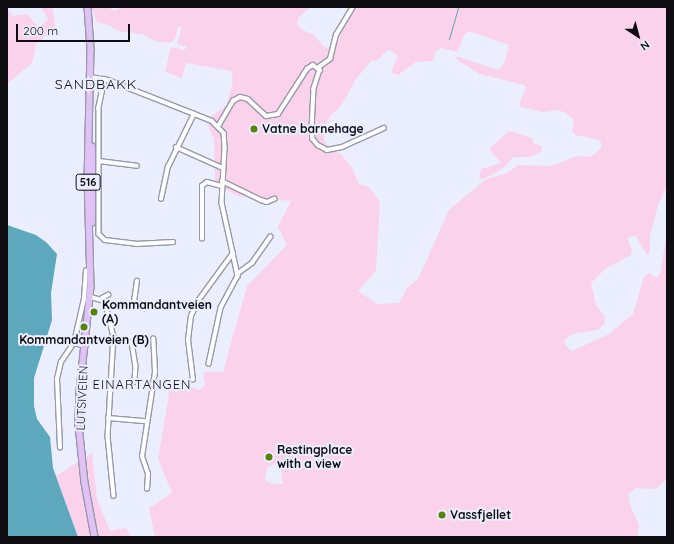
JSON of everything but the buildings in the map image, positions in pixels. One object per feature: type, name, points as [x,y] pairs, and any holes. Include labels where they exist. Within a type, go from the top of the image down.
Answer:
[{"type":"main road","name":"LUTSIVEIEN","points":[[88,7],[90,128],[93,164],[90,235],[91,297],[80,392],[80,437],[95,537]]},
{"type":"street","points":[[353,7],[336,35],[330,59],[319,67],[314,89],[312,133],[318,145],[327,150],[342,147],[384,128]]},
{"type":"street","points":[[219,125],[233,101],[240,97],[248,99],[266,116],[278,114],[308,68],[313,65],[319,67]]},
{"type":"street","points":[[90,77],[105,79],[219,125],[225,141],[222,203],[238,274]]},
{"type":"street","points":[[105,79],[99,108],[99,231],[102,237],[136,244],[172,242]]},
{"type":"street","points":[[161,199],[165,173],[176,147],[194,114]]},
{"type":"street","points":[[176,147],[224,168]]},
{"type":"street","points":[[99,160],[137,166]]},
{"type":"street","points":[[222,181],[260,200],[267,202],[274,199]]},
{"type":"street","points":[[202,239],[202,186],[207,182],[222,186]]},
{"type":"street","points":[[209,364],[221,308],[238,274],[252,264],[270,237]]},
{"type":"street","points":[[193,380],[188,340],[192,316],[198,300],[233,253]]},
{"type":"street","points":[[60,448],[57,379],[61,362],[74,343],[82,312],[86,271]]},
{"type":"street","points":[[134,302],[137,281]]},
{"type":"street","points":[[91,297],[102,298],[108,295]]},
{"type":"street","points":[[102,298],[109,311],[114,342],[108,418],[114,496]]},
{"type":"street","points":[[147,489],[148,474],[142,457],[146,421],[156,368],[153,339]]},
{"type":"street","points":[[114,342],[132,342],[136,362],[135,382]]},
{"type":"street","points":[[74,343],[86,346]]},
{"type":"street","points":[[108,418],[146,421]]},
{"type":"shaded area","points":[[7,7],[12,16],[27,14],[39,28],[48,19],[41,7],[52,7],[55,22],[54,28],[36,44],[32,63],[7,84]]},
{"type":"shaded area","points":[[91,7],[108,7],[114,11],[123,7],[311,7],[298,18],[297,24],[302,30],[313,34],[324,47],[331,49],[337,44],[352,7],[667,7],[667,186],[658,205],[650,236],[650,252],[647,255],[635,235],[627,238],[632,250],[631,255],[605,269],[591,283],[596,305],[605,317],[604,324],[597,330],[572,334],[564,341],[566,346],[572,351],[609,334],[633,314],[644,277],[649,273],[656,278],[660,274],[667,233],[667,479],[656,489],[636,488],[628,494],[630,505],[639,525],[637,537],[155,537],[149,508],[172,493],[158,459],[169,394],[165,383],[172,379],[198,390],[205,386],[203,372],[223,372],[247,286],[287,245],[278,227],[291,201],[237,196],[215,182],[214,139],[207,123],[209,118],[227,105],[233,80],[231,71],[186,63],[182,78],[165,72],[171,47],[184,50],[187,47],[177,44],[182,27],[178,27],[175,39],[170,43],[155,41],[142,34],[117,31],[109,25],[97,22]],"holes":[[[469,31],[509,45],[504,64],[498,70],[460,57],[456,57],[457,60],[480,74],[524,85],[526,88],[519,104],[520,107],[543,112],[558,110],[566,113],[574,120],[572,131],[576,135],[600,140],[602,147],[591,157],[577,156],[552,166],[519,165],[507,173],[485,180],[449,210],[418,279],[407,288],[399,303],[377,304],[358,291],[376,271],[380,202],[369,187],[359,184],[352,168],[341,154],[329,148],[324,140],[325,129],[330,116],[341,106],[356,79],[371,61],[378,60],[387,50],[392,51],[398,56],[391,72],[398,75],[416,62],[433,61],[436,52],[441,48],[457,52],[465,34]],[[280,460],[283,484],[272,484],[265,480],[267,468]]]},
{"type":"shaded area","points":[[509,131],[532,138],[534,144],[542,146],[542,151],[530,157],[513,157],[505,167],[486,178],[479,179],[481,169],[501,163],[489,149]]},
{"type":"shaded area","points":[[92,453],[97,499],[110,531],[126,528],[131,537],[78,537],[56,476]]},
{"type":"water","points":[[7,225],[36,235],[46,242],[57,254],[51,293],[52,320],[34,378],[34,406],[37,419],[50,437],[53,468],[78,537],[7,537]]},
{"type":"waterway","points":[[449,39],[458,7]]},
{"type":"place","name":"Vatne barnehage","points":[[254,129]]},
{"type":"place","name":"Kommandantveien (A)","points":[[94,312]]},
{"type":"place","name":"Kommandantveien (B)","points":[[84,327]]},
{"type":"place","name":"Restingplace with a view","points":[[269,457]]},
{"type":"place","name":"Vassfjellet","points":[[442,515]]},
{"type":"district","name":"SANDBAKK","points":[[96,84]]},
{"type":"district","name":"EINARTANGEN","points":[[142,384]]}]
